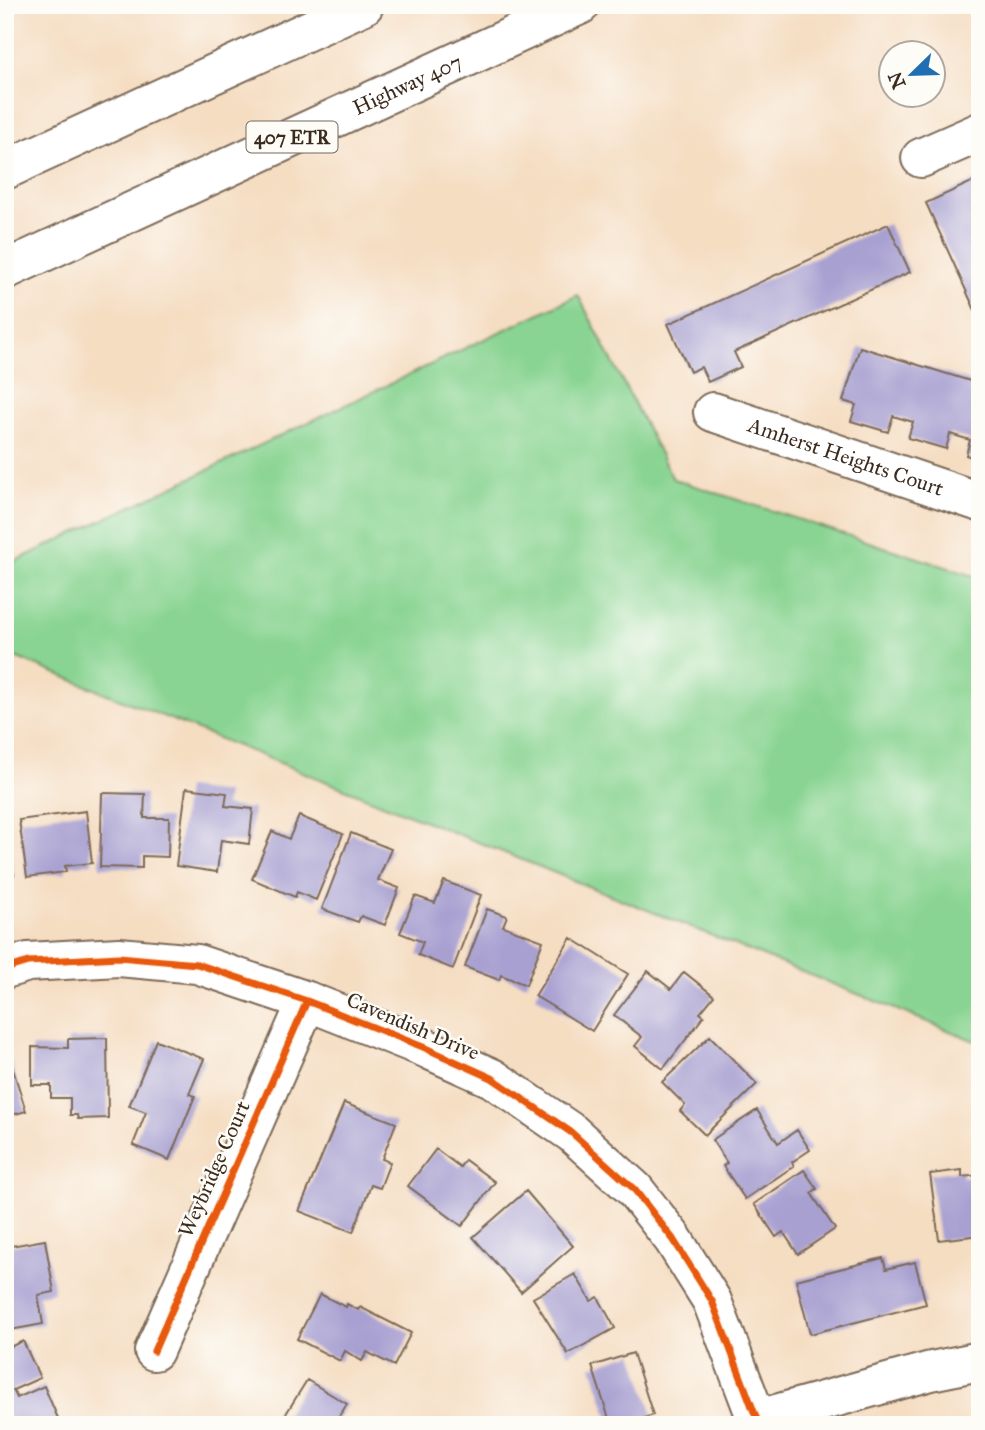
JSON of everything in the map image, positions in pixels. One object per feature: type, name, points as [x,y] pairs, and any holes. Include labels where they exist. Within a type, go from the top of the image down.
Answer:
[{"type":"main road","points":[[5,170],[364,5]]},
{"type":"main road","name":"Highway 407","points":[[5,270],[580,5]]},
{"type":"main road","points":[[921,158],[980,132]]},
{"type":"main road","name":"Amherst Heights Court","points":[[713,412],[980,502]]},
{"type":"main road","name":"Cavendish Drive","points":[[5,969],[28,962],[119,957],[197,964],[307,1001],[423,1047],[492,1078],[572,1133],[624,1180],[673,1239],[712,1301],[758,1422]]},
{"type":"main road","name":"Weybridge Court","points":[[154,1351],[307,1001]]},
{"type":"main road","points":[[758,1422],[931,1371],[980,1361]]},
{"type":"green space","points":[[578,295],[673,479],[980,578],[980,1043],[5,653],[5,566]]},
{"type":"building","points":[[976,180],[980,187],[980,321],[926,203]]},
{"type":"building","points":[[888,224],[910,272],[734,352],[741,367],[708,382],[701,367],[690,372],[668,324]]},
{"type":"building","points":[[860,347],[980,384],[980,460],[966,455],[970,440],[950,434],[946,449],[908,438],[913,422],[893,416],[888,432],[851,421],[856,405],[843,401]]},
{"type":"building","points":[[186,788],[227,793],[225,806],[253,809],[249,844],[221,840],[217,872],[176,866]]},
{"type":"building","points":[[102,793],[145,794],[144,818],[169,818],[168,857],[142,856],[142,868],[100,867]]},
{"type":"building","points":[[86,811],[92,863],[65,866],[66,872],[27,877],[19,820]]},
{"type":"building","points":[[299,816],[343,834],[316,900],[297,892],[295,897],[252,879],[272,831],[289,839]]},
{"type":"building","points":[[351,833],[391,849],[378,880],[399,888],[385,925],[361,916],[358,922],[322,909]]},
{"type":"building","points":[[5,838],[14,875],[5,877]]},
{"type":"building","points":[[444,881],[481,895],[453,969],[418,955],[423,942],[400,933],[415,896],[435,903]]},
{"type":"building","points":[[487,909],[507,916],[503,926],[543,941],[526,985],[501,975],[499,980],[465,967]]},
{"type":"building","points":[[571,938],[628,974],[592,1031],[535,996]]},
{"type":"building","points":[[648,971],[671,989],[684,972],[714,996],[700,1013],[704,1016],[663,1069],[635,1046],[642,1037],[614,1015]]},
{"type":"building","points":[[710,1036],[757,1084],[705,1135],[680,1111],[685,1105],[662,1082]]},
{"type":"building","points":[[107,1038],[108,1118],[78,1119],[77,1115],[70,1115],[70,1098],[51,1098],[51,1085],[32,1085],[32,1047],[68,1048],[68,1039]]},
{"type":"building","points":[[156,1040],[204,1059],[189,1094],[195,1096],[169,1160],[133,1145],[146,1112],[129,1106]]},
{"type":"building","points":[[8,1053],[26,1111],[5,1117],[5,1054]]},
{"type":"building","points":[[344,1103],[396,1123],[382,1159],[390,1162],[380,1188],[371,1185],[353,1232],[299,1211]]},
{"type":"building","points":[[757,1110],[778,1143],[797,1130],[810,1150],[792,1162],[794,1166],[745,1199],[723,1166],[727,1163],[712,1140]]},
{"type":"building","points":[[436,1149],[460,1167],[465,1160],[495,1182],[462,1226],[408,1186]]},
{"type":"building","points":[[804,1170],[817,1189],[811,1193],[835,1229],[798,1254],[783,1232],[776,1237],[754,1204]]},
{"type":"building","points":[[962,1170],[962,1177],[980,1175],[980,1235],[939,1240],[930,1174]]},
{"type":"building","points":[[526,1191],[573,1246],[521,1292],[473,1237]]},
{"type":"building","points":[[45,1240],[54,1292],[38,1295],[43,1324],[5,1331],[5,1247]]},
{"type":"building","points":[[883,1258],[886,1269],[915,1262],[926,1304],[810,1334],[796,1280]]},
{"type":"building","points":[[575,1274],[591,1301],[598,1297],[615,1328],[568,1354],[533,1298]]},
{"type":"building","points":[[320,1294],[346,1307],[347,1304],[358,1310],[360,1307],[411,1333],[394,1366],[367,1352],[362,1361],[345,1351],[340,1361],[297,1339]]},
{"type":"building","points":[[23,1341],[40,1378],[13,1390],[17,1398],[44,1386],[60,1423],[57,1425],[5,1425],[5,1349]]},
{"type":"building","points":[[633,1353],[653,1415],[624,1425],[611,1425],[592,1366]]},
{"type":"building","points":[[307,1380],[347,1404],[334,1425],[279,1425]]},
{"type":"cycle path","points":[[5,969],[28,962],[119,957],[197,964],[307,1001],[423,1047],[492,1078],[572,1133],[634,1189],[673,1239],[712,1301],[759,1425]]},
{"type":"cycle path","points":[[154,1351],[307,1001]]}]
